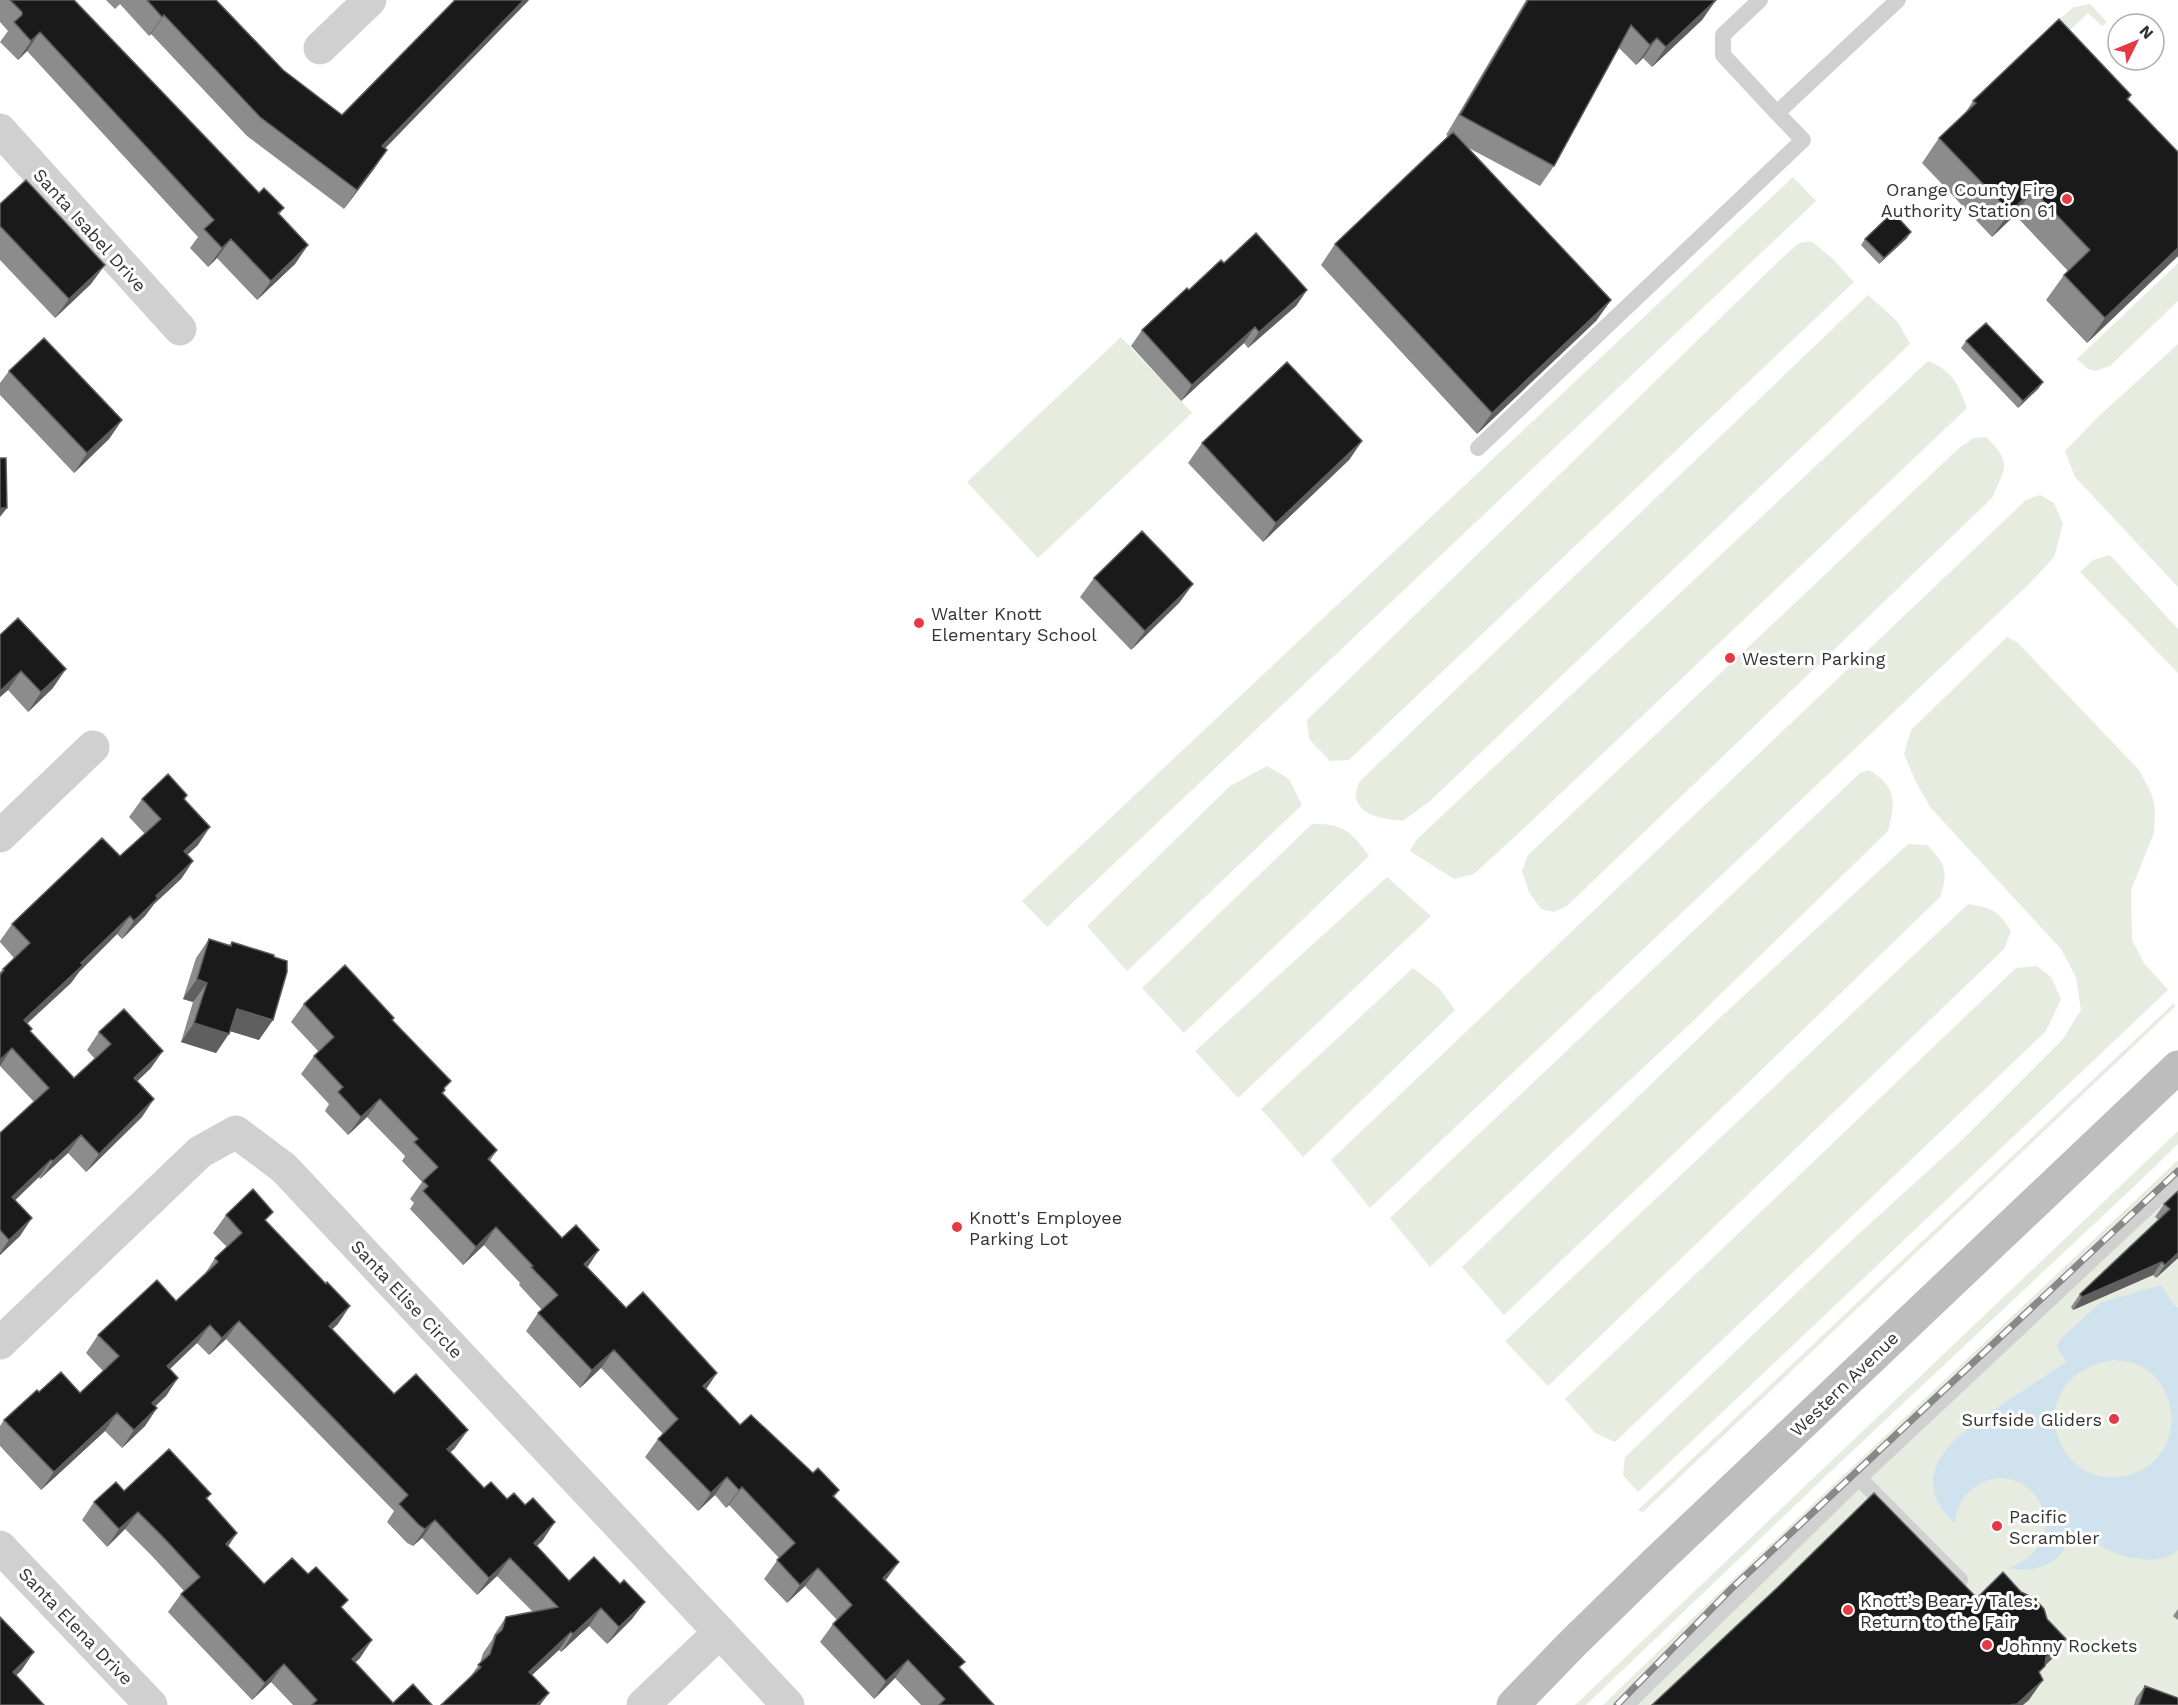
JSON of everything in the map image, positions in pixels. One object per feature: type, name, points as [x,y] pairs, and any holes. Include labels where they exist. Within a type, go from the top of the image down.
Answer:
[{"type":"main road","name":"Western Avenue","points":[[1513,1705],[1663,1556],[2178,1066]]},
{"type":"street","points":[[320,48],[370,0]]},
{"type":"street","name":"Santa Isabel Drive","points":[[0,130],[180,329]]},
{"type":"street","points":[[0,836],[93,747]]},
{"type":"street","name":"Santa Elise Circle","points":[[0,1343],[200,1152],[236,1132],[284,1168],[788,1705]]},
{"type":"street","name":"Santa Elena Drive","points":[[0,1547],[152,1705]]},
{"type":"street","points":[[643,1705],[720,1632]]},
{"type":"lane","points":[[1478,448],[1803,140],[1723,54],[1723,35],[1760,0]]},
{"type":"lane","points":[[1777,113],[1898,0]]},
{"type":"lane","points":[[1626,1705],[1859,1478],[2178,1179]]},
{"type":"lane","points":[[1859,1478],[1960,1580]]},
{"type":"shaded area","points":[[2090,4],[2106,23],[2102,26],[2088,13],[2069,31],[2059,20],[2074,7]]},
{"type":"shaded area","points":[[1793,177],[1816,201],[1047,927],[1022,901]]},
{"type":"shaded area","points":[[1811,241],[1833,259],[1854,282],[1349,760],[1330,761],[1309,739],[1307,720],[1782,258],[1799,243]]},
{"type":"shaded area","points":[[2178,263],[2178,301],[2110,366],[2095,371],[2088,369],[2077,359]]},
{"type":"shaded area","points":[[1868,295],[1898,322],[1910,344],[1430,801],[1403,821],[1375,816],[1362,809],[1356,797],[1359,782]]},
{"type":"shaded area","points":[[1121,337],[1192,413],[1038,558],[967,482]]},
{"type":"shaded area","points":[[2178,344],[2178,587],[2075,477],[2065,451],[2099,416]]},
{"type":"shaded area","points":[[1928,361],[1943,369],[1954,379],[1967,408],[1521,831],[1474,874],[1454,879],[1410,851],[1417,839]]},
{"type":"shaded area","points":[[1986,437],[2000,453],[2004,465],[2001,479],[1992,498],[1567,906],[1554,912],[1541,909],[1529,892],[1522,871],[1528,855],[1959,448],[1974,438]]},
{"type":"shaded area","points":[[2040,495],[2054,503],[2063,524],[2054,557],[2031,582],[1370,1208],[1331,1160],[2026,500]]},
{"type":"shaded area","points":[[2110,555],[2178,629],[2178,673],[2080,572],[2093,560]]},
{"type":"shaded area","points":[[2007,637],[2017,642],[2139,770],[2152,795],[2155,809],[2154,833],[2131,890],[2132,940],[2144,963],[2168,990],[1638,1492],[1623,1475],[1625,1457],[1852,1240],[1963,1139],[2063,1039],[2081,1010],[2076,977],[2061,949],[1930,807],[1904,754],[1911,730]]},
{"type":"shaded area","points":[[1267,766],[1289,779],[1302,805],[1127,971],[1087,926],[1230,786]]},
{"type":"shaded area","points":[[1869,770],[1890,789],[1893,804],[1888,831],[1691,1023],[1430,1267],[1390,1218],[1860,773]]},
{"type":"shaded area","points":[[1312,824],[1339,827],[1352,835],[1369,856],[1184,1033],[1142,988]]},
{"type":"shaded area","points":[[1908,844],[1927,845],[1938,857],[1945,874],[1940,897],[1504,1315],[1462,1267],[1711,1026]]},
{"type":"shaded area","points":[[1387,877],[1431,916],[1238,1098],[1195,1051]]},
{"type":"shaded area","points":[[1968,904],[1994,911],[2002,918],[2011,931],[2004,949],[1548,1386],[1505,1341]]},
{"type":"shaded area","points":[[2037,966],[2051,977],[2061,999],[2046,1031],[1615,1442],[1595,1433],[1565,1399],[2016,968]]},
{"type":"shaded area","points":[[1413,968],[1439,988],[1455,1010],[1303,1157],[1261,1109]]},
{"type":"shaded area","points":[[2174,1003],[2175,1007],[1643,1512],[1638,1510]]},
{"type":"shaded area","points":[[2178,1131],[2178,1144],[2143,1178],[1586,1705],[1575,1705]]},
{"type":"shaded area","points":[[2178,1160],[2178,1705],[1603,1705],[1727,1585]]},
{"type":"water","points":[[2161,1285],[2178,1308],[2178,1550],[2164,1558],[2138,1559],[2108,1550],[2076,1530],[2062,1553],[2051,1562],[2033,1569],[2009,1568],[2031,1555],[2043,1538],[2045,1521],[2040,1504],[2030,1490],[2015,1480],[1997,1478],[1978,1485],[1965,1496],[1957,1511],[1955,1523],[1939,1503],[1933,1485],[1935,1469],[1943,1453],[1971,1426],[2066,1362],[2057,1347],[2060,1340],[2099,1303]],"holes":[[[2114,1360],[2136,1364],[2155,1377],[2167,1396],[2171,1429],[2162,1452],[2148,1466],[2129,1475],[2102,1476],[2081,1468],[2065,1451],[2056,1431],[2056,1408],[2065,1387],[2084,1370]]]},
{"type":"building","points":[[10,0],[74,0],[259,193],[264,188],[284,208],[278,213],[308,245],[271,281],[231,239],[222,248],[204,229],[214,220],[40,32],[31,41],[14,22],[22,15],[22,12]]},
{"type":"building","points":[[147,0],[216,0],[283,70],[342,115],[455,0],[524,0],[382,146],[387,150],[357,190],[260,117],[164,15],[162,17]]},
{"type":"building","points":[[1528,0],[1716,0],[1666,47],[1657,38],[1650,45],[1631,25],[1554,166],[1460,115]]},
{"type":"building","name":"Orange County Fire Authority Station 61","points":[[2059,19],[2106,69],[2106,72],[2109,72],[2131,95],[2127,99],[2178,152],[2178,248],[2105,318],[2064,275],[2090,250],[2033,190],[2010,212],[1939,138],[1976,103],[1973,101]]},
{"type":"building","points":[[1453,132],[1611,300],[1492,413],[1335,244]]},
{"type":"building","points":[[26,180],[105,265],[69,299],[0,226],[0,204]]},
{"type":"building","points":[[1893,212],[1911,232],[1884,258],[1865,239]]},
{"type":"building","points":[[1256,233],[1307,290],[1259,332],[1255,327],[1192,385],[1142,330],[1187,288],[1189,290],[1221,260],[1224,263]]},
{"type":"building","points":[[1986,323],[2043,382],[2023,401],[1966,341]]},
{"type":"building","points":[[44,338],[122,420],[87,453],[9,371]]},
{"type":"building","points":[[1287,362],[1362,441],[1276,523],[1202,443]]},
{"type":"building","points":[[0,458],[6,458],[7,508],[0,508]]},
{"type":"building","points":[[1142,531],[1193,584],[1145,631],[1094,578]]},
{"type":"building","points":[[18,618],[66,669],[41,692],[21,671],[0,691],[0,635]]},
{"type":"building","points":[[168,774],[187,795],[184,799],[210,827],[184,851],[193,861],[156,896],[158,898],[134,921],[130,916],[81,963],[83,965],[24,1020],[32,1029],[30,1031],[74,1078],[111,1044],[99,1032],[124,1009],[163,1051],[134,1078],[154,1099],[99,1154],[81,1135],[12,1197],[32,1218],[9,1240],[0,1230],[0,1133],[49,1088],[12,1048],[0,1060],[0,975],[3,969],[30,943],[12,924],[102,838],[120,856],[161,819],[142,799]]},
{"type":"building","points":[[209,939],[231,946],[232,942],[287,961],[287,972],[273,1020],[237,1009],[229,1034],[194,1023],[207,983],[197,979]]},
{"type":"building","points":[[345,965],[394,1018],[392,1020],[451,1081],[442,1093],[497,1150],[488,1159],[562,1238],[576,1225],[599,1250],[584,1264],[626,1308],[643,1292],[717,1373],[703,1386],[740,1425],[751,1415],[813,1473],[818,1468],[839,1490],[833,1496],[899,1562],[883,1578],[965,1662],[959,1667],[994,1705],[939,1705],[945,1699],[908,1660],[886,1681],[833,1624],[852,1605],[818,1568],[800,1585],[777,1560],[795,1543],[742,1487],[739,1490],[727,1477],[711,1493],[658,1439],[678,1419],[614,1350],[592,1370],[538,1313],[558,1295],[531,1267],[533,1266],[496,1227],[476,1247],[423,1191],[428,1186],[423,1181],[438,1167],[414,1142],[418,1139],[380,1099],[361,1117],[338,1092],[343,1087],[314,1056],[334,1037],[304,1004]]},
{"type":"building","points":[[253,1189],[273,1212],[265,1220],[350,1306],[329,1326],[394,1394],[416,1374],[468,1430],[447,1449],[484,1488],[491,1482],[507,1499],[514,1493],[525,1505],[533,1498],[555,1522],[534,1543],[569,1581],[594,1557],[620,1584],[624,1580],[645,1602],[619,1627],[601,1608],[573,1634],[571,1632],[529,1672],[549,1693],[536,1705],[441,1705],[481,1667],[478,1665],[490,1654],[496,1635],[502,1630],[506,1617],[558,1607],[510,1558],[489,1578],[435,1520],[425,1529],[419,1525],[399,1504],[408,1495],[239,1321],[222,1338],[210,1325],[167,1366],[178,1378],[152,1403],[157,1408],[134,1430],[117,1413],[54,1472],[4,1420],[61,1372],[80,1393],[119,1356],[98,1335],[157,1280],[176,1301],[218,1262],[215,1258],[242,1233],[226,1215]]},
{"type":"building","points":[[2178,1191],[2178,1253],[2165,1265],[2162,1262],[2082,1297],[2080,1294],[2170,1209],[2164,1204]]},
{"type":"building","points":[[169,1449],[211,1494],[206,1498],[237,1533],[226,1544],[264,1584],[292,1558],[308,1574],[316,1567],[348,1600],[341,1607],[372,1640],[352,1659],[393,1703],[413,1684],[432,1705],[312,1705],[317,1700],[284,1664],[265,1683],[181,1594],[200,1577],[164,1538],[138,1512],[119,1529],[94,1502],[116,1482],[124,1491]]},
{"type":"building","name":"Knott’s Bear-y Tales: Return to the Fair","points":[[1874,1493],[1977,1598],[2003,1572],[2021,1592],[2034,1598],[2044,1609],[2047,1619],[2066,1639],[2046,1657],[2045,1666],[2039,1672],[2043,1680],[2017,1704],[2010,1705],[1652,1705],[1777,1588]]},
{"type":"building","points":[[0,1617],[34,1652],[13,1672],[44,1705],[0,1705]]},
{"type":"building","points":[[2145,1686],[2178,1698],[2178,1705],[2139,1705]]},
{"type":"railway","points":[[1617,1705],[1731,1589],[2178,1171]]},
{"type":"place","name":"Orange County Fire Authority Station 61","points":[[2067,199]]},
{"type":"place","name":"Walter Knott Elementary School","points":[[919,623]]},
{"type":"place","name":"Western Parking","points":[[1730,658]]},
{"type":"place","name":"Knott's Employee Parking Lot","points":[[957,1227]]},
{"type":"place","name":"Surfside Gliders","points":[[2114,1419]]},
{"type":"place","name":"Pacific Scrambler","points":[[1997,1526]]},
{"type":"place","name":"Knott’s Bear-y Tales: Return to the Fair","points":[[1848,1610]]},
{"type":"place","name":"Johnny Rockets","points":[[1987,1645]]}]
